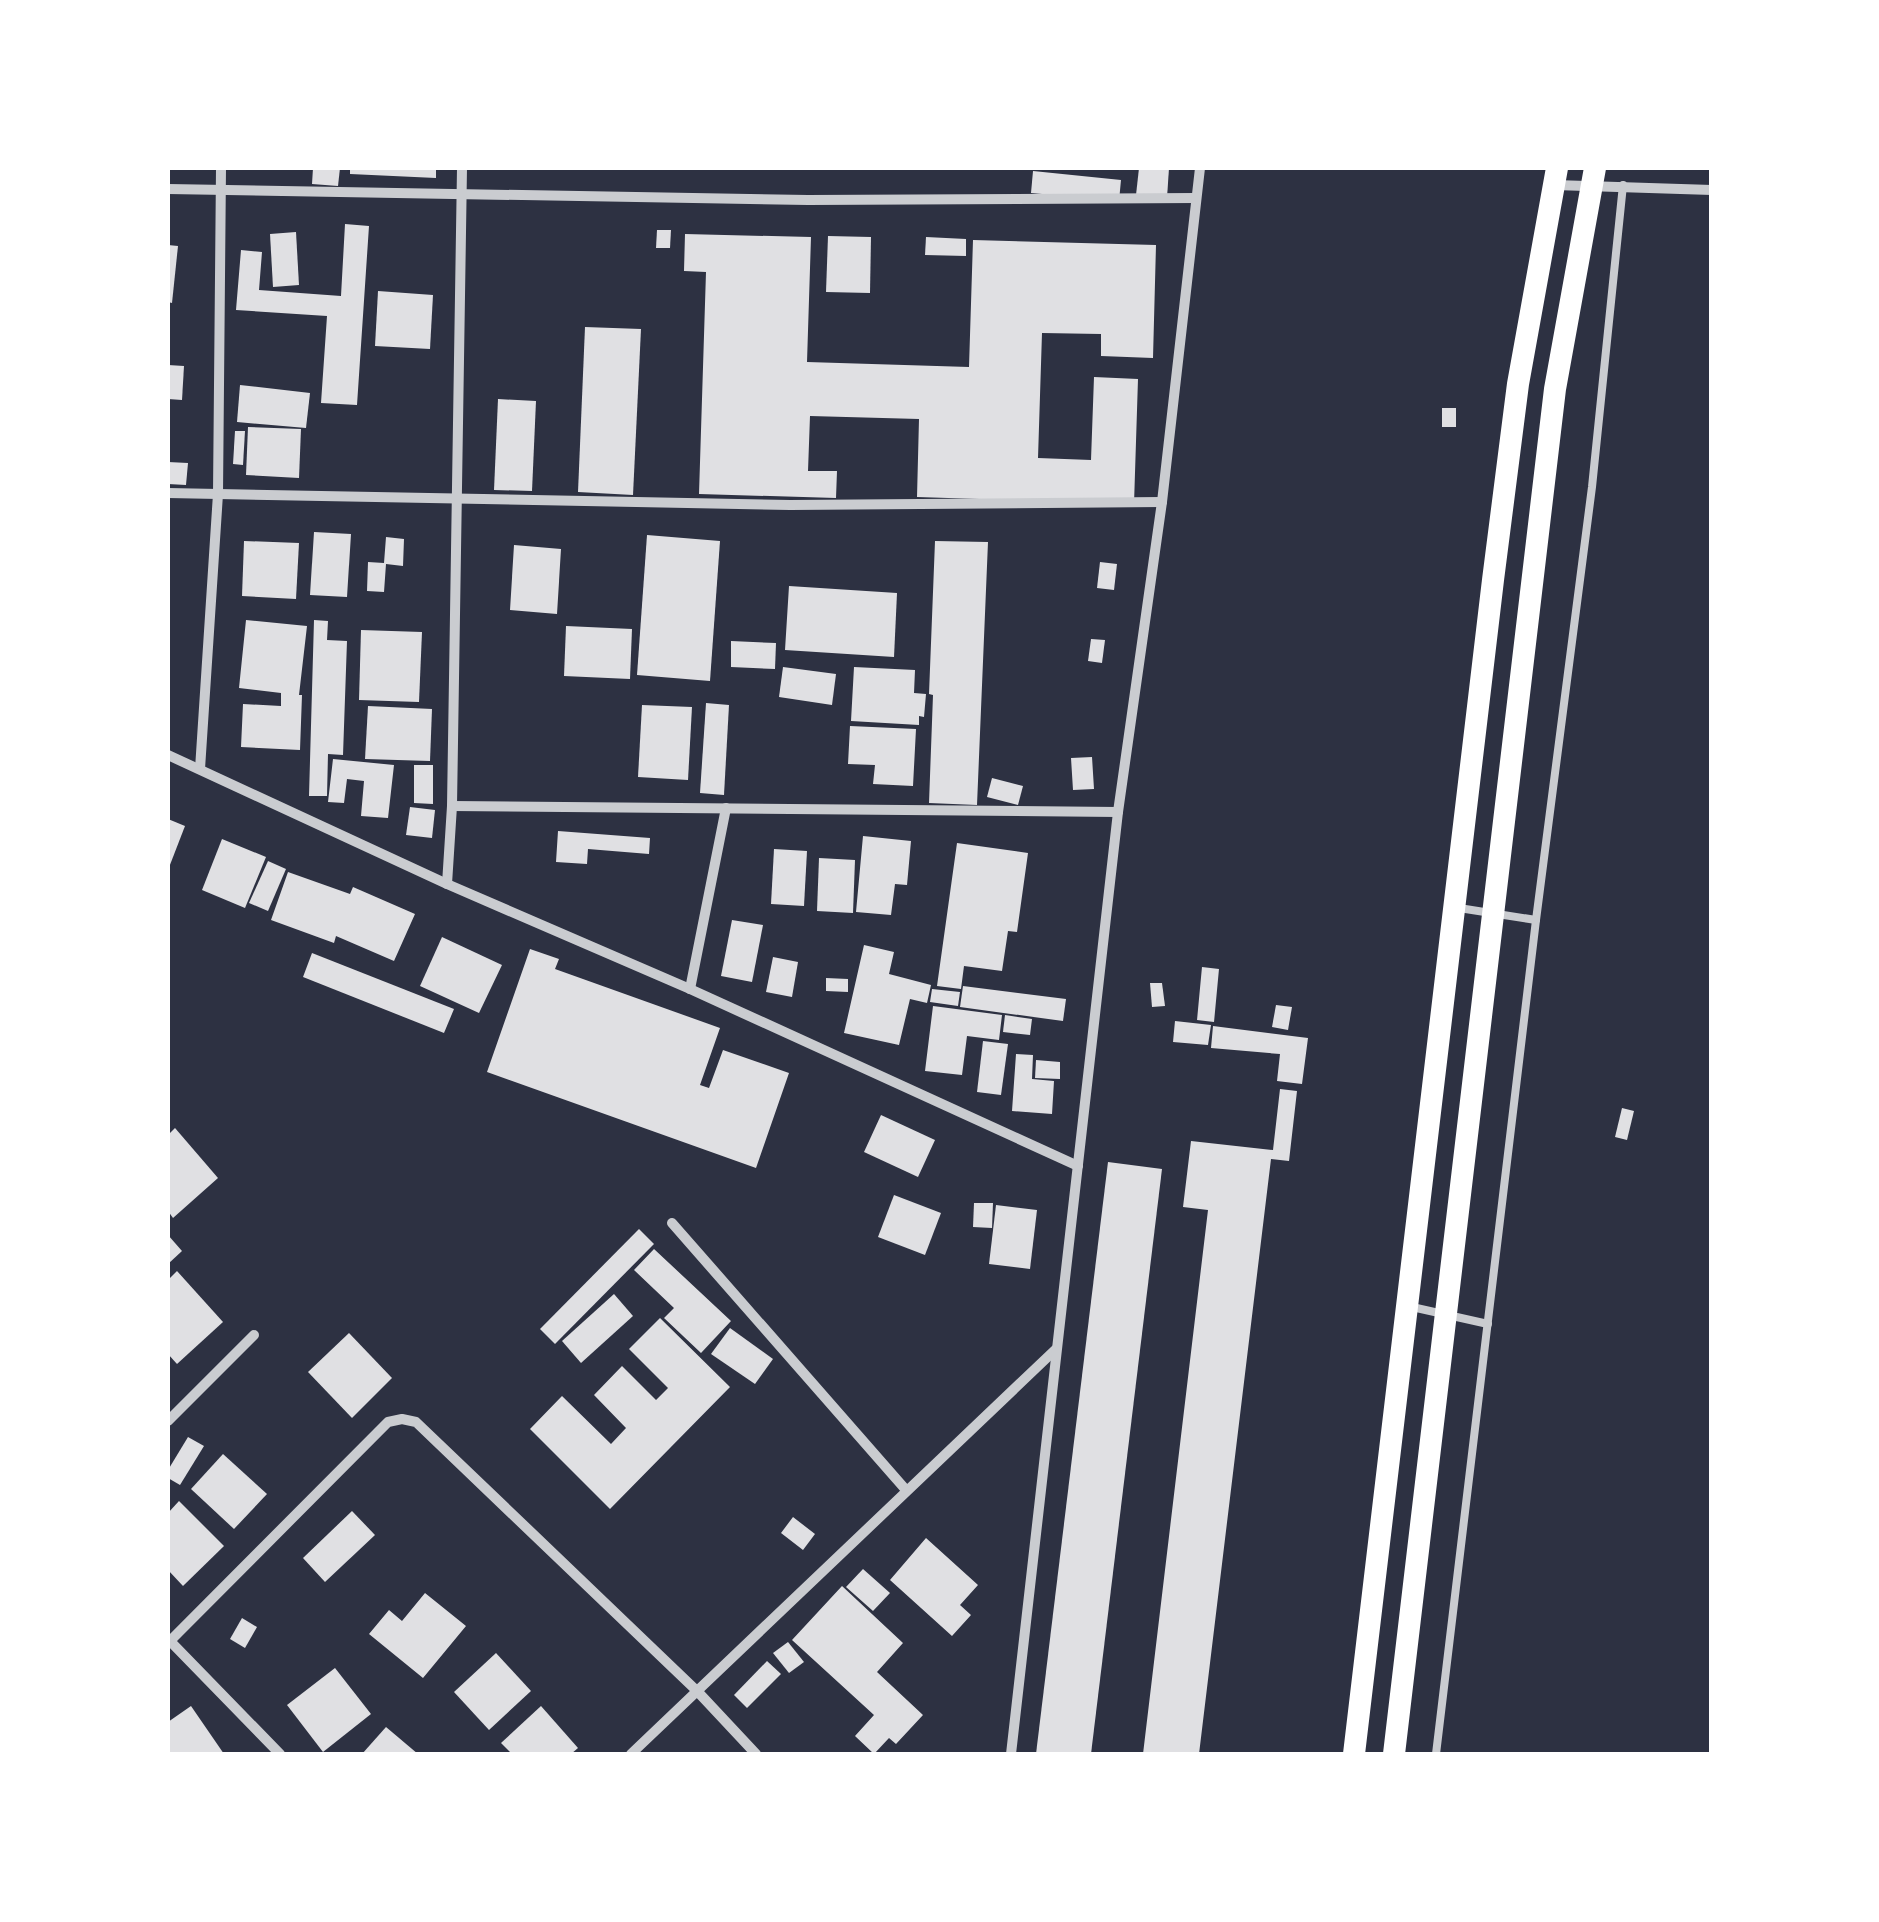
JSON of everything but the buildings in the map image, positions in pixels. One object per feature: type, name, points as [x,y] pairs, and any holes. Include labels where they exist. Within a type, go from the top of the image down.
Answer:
[{"type":"main road","points":[[1354,1754],[1518,384],[1556,176]]},
{"type":"main road","points":[[1394,1754],[1555,389],[1594,176]]},
{"type":"street","points":[[200,769],[218,494],[221,168]]},
{"type":"street","points":[[447,884],[452,806],[462,168]]},
{"type":"street","points":[[1011,1754],[1118,812],[1162,502],[1200,168]]},
{"type":"street","points":[[1556,176],[1594,176],[1623,185],[1712,190]]},
{"type":"street","points":[[168,189],[808,200],[1196,198]]},
{"type":"street","points":[[168,493],[790,505],[1162,502]]},
{"type":"street","points":[[168,755],[1078,1166]]},
{"type":"street","points":[[452,806],[1118,812]]},
{"type":"street","points":[[690,989],[726,808]]},
{"type":"street","points":[[672,1223],[906,1490]]},
{"type":"street","points":[[168,1421],[254,1335]]},
{"type":"street","points":[[631,1754],[1055,1350]]},
{"type":"street","points":[[280,1754],[169,1642],[388,1422],[402,1420],[416,1422],[698,1692],[756,1754]]},
{"type":"lane","points":[[1436,1754],[1592,487],[1623,185]]},
{"type":"lane","points":[[1454,908],[1536,920]]},
{"type":"lane","points":[[1408,1306],[1488,1324]]}]
